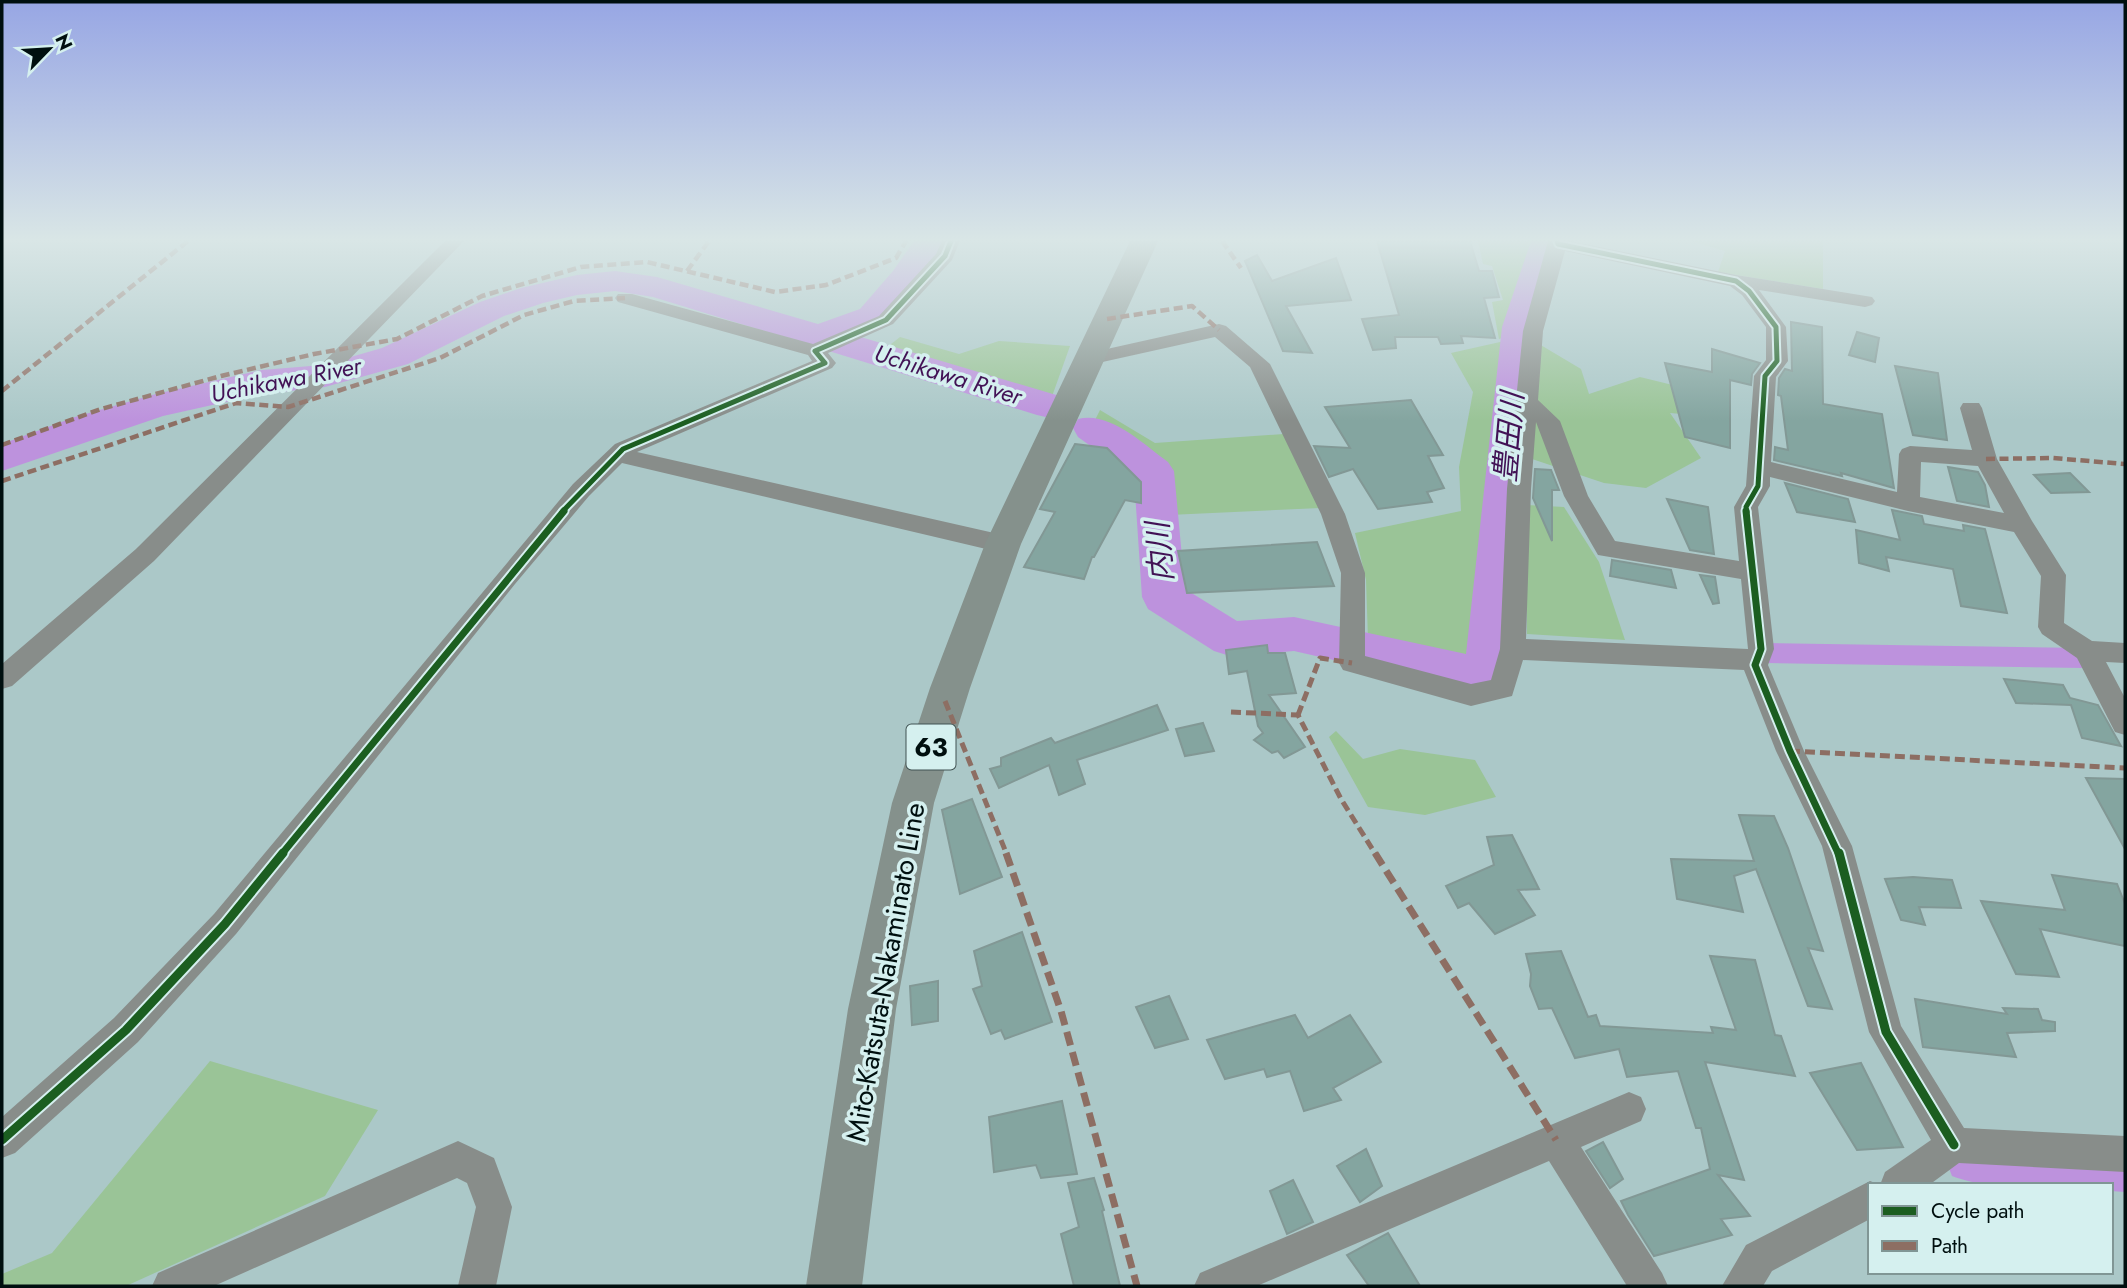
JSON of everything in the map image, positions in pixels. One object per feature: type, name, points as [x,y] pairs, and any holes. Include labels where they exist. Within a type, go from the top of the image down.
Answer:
[{"type":"main road","name":"Mito-Katsuta-Nakaminato Line","points":[[834,1286],[872,1009],[913,803],[950,688],[1003,544],[1116,301]]},
{"type":"street","points":[[2,679],[145,555],[288,407],[396,301]]},
{"type":"street","points":[[637,301],[820,348],[886,320],[903,301]]},
{"type":"street","points":[[1089,359],[1219,330],[1259,364],[1333,514],[1353,573],[1352,663],[1471,695],[1502,688],[1513,649],[1519,489],[1534,331],[1542,301]]},
{"type":"street","points":[[1757,301],[1776,327],[1777,360],[1765,376],[1758,486],[1746,507],[1761,649],[1755,665],[1790,751],[1838,846],[1886,1032],[1954,1145]]},
{"type":"street","points":[[2,1140],[126,1030],[225,924],[506,578],[581,490],[623,449],[825,363],[820,348]]},
{"type":"street","points":[[1527,402],[1549,421],[1576,496],[1607,549],[1753,572]]},
{"type":"street","points":[[1971,408],[1986,459],[2022,525],[2054,575],[2051,627],[2087,651],[2125,724]]},
{"type":"street","points":[[623,449],[626,457],[1003,544]]},
{"type":"street","points":[[1908,503],[1910,454],[1986,459]]},
{"type":"street","points":[[1760,467],[1908,503],[2022,525]]},
{"type":"street","points":[[1513,649],[1757,660]]},
{"type":"street","points":[[2087,651],[2125,653]]},
{"type":"street","points":[[1213,1286],[1629,1109]]},
{"type":"street","points":[[1556,1140],[1648,1286]]},
{"type":"street","points":[[1901,1183],[1954,1145],[2125,1154]]},
{"type":"street","points":[[171,1286],[458,1159],[481,1171],[494,1207],[477,1286]]},
{"type":"street","points":[[1741,1286],[1759,1258],[1868,1200]]},
{"type":"green space","points":[[1522,301],[1510,336],[1499,339],[1492,302]]},
{"type":"green space","points":[[900,337],[959,354],[999,341],[1070,346],[1050,402],[886,348]]},
{"type":"green space","points":[[1509,340],[1507,393],[1474,663],[1368,639],[1366,580],[1355,533],[1461,511],[1459,467],[1473,392],[1451,353]]},
{"type":"green space","points":[[1539,344],[1581,369],[1589,394],[1640,377],[1689,389],[1705,416],[1670,413],[1701,458],[1646,488],[1604,483],[1529,458]]},
{"type":"green space","points":[[1100,410],[1155,443],[1284,434],[1320,508],[1169,515],[1159,468],[1094,422]]},
{"type":"green space","points":[[1527,505],[1564,507],[1599,562],[1625,640],[1527,634]]},
{"type":"green space","points":[[1336,731],[1363,759],[1400,749],[1475,760],[1496,797],[1425,815],[1368,807],[1329,737]]},
{"type":"green space","points":[[210,1061],[378,1110],[325,1196],[126,1286],[2,1286],[2,1274],[52,1253]]},
{"type":"building","points":[[1262,301],[1339,301],[1286,306],[1312,353],[1283,351]]},
{"type":"building","points":[[1395,301],[1485,301],[1495,338],[1461,336],[1463,343],[1441,344],[1438,337],[1395,337],[1396,348],[1373,350],[1362,319],[1399,315]]},
{"type":"building","points":[[1791,322],[1822,327],[1823,404],[1882,414],[1894,488],[1841,473],[1842,476],[1774,460],[1775,447],[1788,450],[1781,396],[1778,395],[1779,378],[1785,369],[1792,371]]},
{"type":"building","points":[[1857,332],[1879,338],[1875,362],[1849,355]]},
{"type":"building","points":[[1712,349],[1760,363],[1752,374],[1751,385],[1730,380],[1730,448],[1685,437],[1665,363],[1712,372]]},
{"type":"building","points":[[1895,366],[1938,373],[1947,440],[1913,435]]},
{"type":"building","points":[[1411,400],[1443,455],[1428,456],[1444,488],[1427,492],[1432,502],[1378,509],[1353,469],[1329,477],[1314,446],[1350,448],[1325,407]]},
{"type":"building","points":[[1075,444],[1107,448],[1141,482],[1141,503],[1125,500],[1092,557],[1084,579],[1024,567],[1055,512],[1040,509]]},
{"type":"building","points":[[1948,467],[1978,472],[1985,485],[1989,507],[1957,501]]},
{"type":"building","points":[[1535,469],[1551,470],[1559,490],[1552,490],[1552,541],[1533,498]]},
{"type":"building","points":[[2070,473],[2089,492],[2051,493],[2034,475]]},
{"type":"building","points":[[1785,483],[1848,499],[1855,522],[1797,512]]},
{"type":"building","points":[[1667,499],[1708,507],[1714,554],[1690,550]]},
{"type":"building","points":[[1892,510],[1922,516],[1924,524],[1964,531],[1963,525],[1985,529],[2007,613],[1961,606],[1953,569],[1886,557],[1889,571],[1859,563],[1856,530],[1900,540]]},
{"type":"building","points":[[1317,542],[1334,586],[1187,593],[1178,551]]},
{"type":"building","points":[[1612,560],[1671,570],[1676,588],[1610,576]]},
{"type":"building","points":[[1700,575],[1715,577],[1719,603],[1713,604]]},
{"type":"building","points":[[1267,645],[1268,653],[1285,653],[1296,693],[1269,695],[1305,747],[1284,758],[1278,751],[1272,753],[1254,740],[1263,733],[1258,726],[1247,671],[1229,674],[1226,650]]},
{"type":"building","points":[[2004,679],[2063,685],[2070,698],[2098,705],[2121,746],[2082,738],[2071,705],[2016,703]]},
{"type":"building","points":[[1157,705],[1168,730],[1077,760],[1085,784],[1059,795],[1049,765],[999,788],[990,769],[1001,766],[1001,758],[1051,738],[1055,743]]},
{"type":"building","points":[[1203,723],[1214,751],[1185,756],[1176,729]]},
{"type":"building","points":[[2086,778],[2125,779],[2125,849]]},
{"type":"building","points":[[972,799],[1002,877],[960,894],[942,810]]},
{"type":"building","points":[[1739,815],[1774,816],[1788,848],[1823,951],[1808,948],[1832,1009],[1808,1006],[1756,869],[1734,876],[1743,912],[1677,899],[1671,859],[1754,861]]},
{"type":"building","points":[[1512,835],[1539,889],[1518,890],[1535,915],[1495,934],[1469,903],[1458,908],[1446,886],[1494,865],[1487,837]]},
{"type":"building","points":[[2052,875],[2117,884],[2125,904],[2125,946],[2040,929],[2059,977],[2016,974],[1981,901],[2065,910]]},
{"type":"building","points":[[1913,877],[1952,880],[1961,908],[1919,907],[1925,925],[1901,920],[1885,879]]},
{"type":"building","points":[[1022,932],[1052,1022],[1005,1039],[1001,1030],[991,1034],[973,989],[982,986],[974,951]]},
{"type":"building","points":[[1561,951],[1588,1017],[1596,1015],[1600,1026],[1713,1033],[1711,1027],[1736,1030],[1710,956],[1755,960],[1775,1035],[1781,1036],[1795,1076],[1705,1062],[1744,1180],[1718,1175],[1750,1216],[1721,1219],[1732,1235],[1654,1256],[1628,1215],[1621,1201],[1710,1169],[1701,1128],[1696,1128],[1678,1071],[1627,1077],[1619,1049],[1575,1058],[1552,1008],[1539,1009],[1530,986],[1531,974],[1526,954]]},
{"type":"building","points":[[938,981],[938,1021],[912,1025],[910,986]]},
{"type":"building","points":[[1169,996],[1188,1039],[1155,1048],[1136,1007]]},
{"type":"building","points":[[1915,999],[2007,1014],[2003,1008],[2038,1009],[2042,1020],[2055,1022],[2055,1031],[2007,1033],[2016,1057],[1923,1047]]},
{"type":"building","points":[[1295,1015],[1308,1038],[1350,1015],[1381,1062],[1333,1088],[1341,1100],[1304,1111],[1290,1071],[1267,1077],[1264,1069],[1225,1079],[1207,1040]]},
{"type":"building","points":[[1861,1063],[1903,1147],[1857,1150],[1810,1073]]},
{"type":"building","points":[[1062,1101],[1077,1174],[1041,1178],[1036,1165],[994,1172],[989,1117]]},
{"type":"building","points":[[1603,1142],[1623,1179],[1610,1188],[1586,1151]]},
{"type":"building","points":[[1366,1149],[1382,1186],[1360,1202],[1337,1166]]},
{"type":"building","points":[[1094,1178],[1104,1210],[1102,1211],[1120,1286],[1074,1286],[1061,1234],[1079,1227],[1068,1183]]},
{"type":"building","points":[[1293,1180],[1313,1222],[1287,1234],[1270,1191]]},
{"type":"building","points":[[1388,1233],[1420,1286],[1369,1286],[1347,1255]]},
{"type":"waterway","name":"Uchikawa River","points":[[2,458],[89,426],[156,406],[262,382],[325,376],[395,356],[492,309],[515,301]]},
{"type":"waterway","name":"Uchikawa River","points":[[704,301],[1050,406]]},
{"type":"waterway","points":[[820,336],[872,316],[885,301]]},
{"type":"waterway","name":"豊田川","points":[[1357,649],[1487,677],[1520,327],[1528,301]]},
{"type":"waterway","name":"内川","points":[[1092,428],[1154,471],[1164,597],[1230,639],[1294,634],[1345,646]]},
{"type":"waterway","points":[[1490,642],[1508,643]]},
{"type":"waterway","points":[[1767,653],[2083,658]]},
{"type":"waterway","points":[[1965,1163],[2125,1174]]},
{"type":"marked path","points":[[2,391],[113,301]]},
{"type":"marked path","points":[[2,445],[101,409],[221,376],[314,354],[397,339],[472,301]]},
{"type":"marked path","points":[[2,481],[236,403],[288,407],[440,358],[524,315],[574,301]]},
{"type":"marked path","points":[[1107,319],[1192,306],[1219,330]]},
{"type":"marked path","points":[[1986,459],[2053,458],[2125,464]]},
{"type":"marked path","points":[[1298,715],[1320,658],[1352,663]]},
{"type":"marked path","points":[[945,701],[995,820],[1061,1011],[1137,1286]]},
{"type":"marked path","points":[[1231,712],[1298,715],[1341,799],[1556,1140]]},
{"type":"marked path","points":[[1790,751],[2125,768]]},
{"type":"cycle path","points":[[2,1140],[126,1030],[225,924],[506,578],[581,490],[623,449],[825,363],[815,351],[886,320],[903,301]]},
{"type":"cycle path","points":[[1757,301],[1776,327],[1777,361],[1765,376],[1758,486],[1746,507],[1761,649],[1755,665],[1790,751],[1837,846],[1886,1032],[1954,1145]]}]
